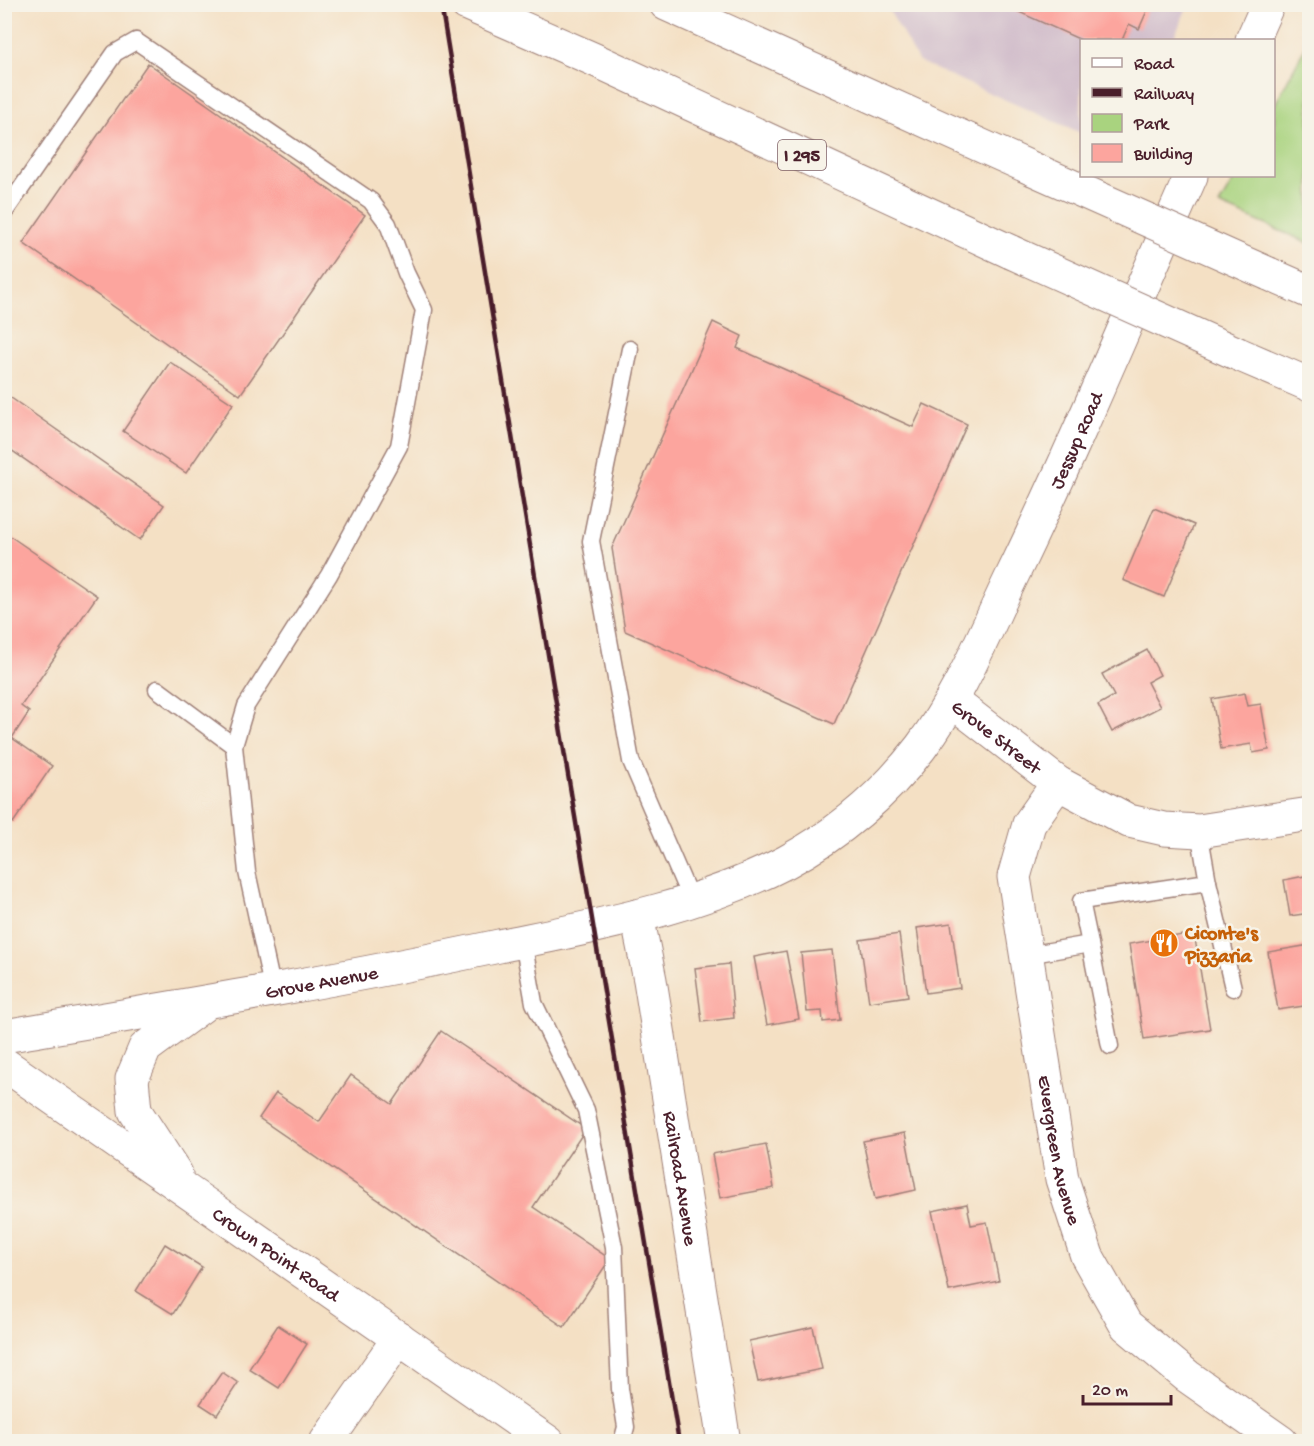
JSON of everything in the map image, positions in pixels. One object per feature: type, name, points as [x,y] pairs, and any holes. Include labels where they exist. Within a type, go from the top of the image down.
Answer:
[{"type":"main road","name":"I 295","points":[[468,4],[593,59],[1011,252],[1310,385]]},
{"type":"main road","points":[[666,4],[1310,292]]},
{"type":"main road","points":[[1252,39],[1268,4]]},
{"type":"main road","name":"Jessup Road","points":[[952,701],[1026,548],[1191,177]]},
{"type":"main road","name":"Grove Street","points":[[637,916],[742,883],[789,861],[835,831],[885,789],[921,747],[952,701],[1058,783],[1129,820],[1164,829],[1199,831],[1310,814]]},
{"type":"main road","name":"Evergreen Avenue","points":[[1058,783],[1029,824],[1014,877],[1062,1179],[1087,1256],[1126,1325],[1187,1376],[1281,1442]]},
{"type":"main road","name":"Grove Avenue","points":[[4,1036],[273,991],[637,916]]},
{"type":"main road","name":"Railroad Avenue","points":[[637,916],[650,980],[724,1442]]},
{"type":"main road","points":[[185,1189],[135,1111],[132,1079],[145,1048],[207,1002]]},
{"type":"main road","name":"Crown Point Road","points":[[4,1064],[548,1442]]},
{"type":"main road","points":[[326,1442],[399,1338]]},
{"type":"lane","points":[[4,213],[115,53],[136,41],[371,201],[388,224],[406,273],[424,310],[399,446],[329,575],[246,706],[234,746],[247,873],[273,991]]},
{"type":"lane","points":[[630,349],[591,542],[631,761],[691,900]]},
{"type":"lane","points":[[157,689],[234,746]]},
{"type":"lane","points":[[1199,831],[1208,882],[1233,988]]},
{"type":"lane","points":[[1110,1046],[1082,902],[1208,882]]},
{"type":"lane","points":[[523,941],[534,1004],[586,1110],[614,1247],[620,1389],[626,1427],[622,1442]]},
{"type":"lane","points":[[1027,955],[1090,944]]},
{"type":"shaded area","points":[[886,5],[1188,5],[1173,39],[1080,39],[1080,133],[919,62]]},
{"type":"green space","points":[[1309,40],[1310,243],[1219,205],[1235,177],[1275,177],[1275,104]]},
{"type":"building","points":[[1009,4],[1150,4],[1139,29],[1129,24],[1122,39],[1080,40],[1008,7]]},
{"type":"building","points":[[148,63],[365,215],[240,395],[23,243]]},
{"type":"building","points":[[713,322],[742,336],[737,348],[913,427],[924,404],[967,424],[834,724],[625,631],[612,548]]},
{"type":"building","points":[[170,362],[233,404],[186,473],[123,431]]},
{"type":"building","points":[[4,393],[164,505],[140,540],[4,445]]},
{"type":"building","points":[[1154,508],[1194,525],[1164,597],[1123,580]]},
{"type":"building","points":[[4,532],[97,596],[21,706],[29,712],[12,738],[52,766],[13,823],[4,817]]},
{"type":"building","points":[[1147,650],[1160,675],[1147,682],[1160,707],[1112,732],[1098,705],[1114,696],[1102,674]]},
{"type":"building","points":[[1245,693],[1248,706],[1261,704],[1269,750],[1253,753],[1251,744],[1221,749],[1212,699]]},
{"type":"building","points":[[1310,875],[1310,913],[1290,916],[1284,880]]},
{"type":"building","points":[[951,923],[960,988],[926,993],[917,928]]},
{"type":"building","points":[[1194,933],[1210,1029],[1144,1039],[1129,944]]},
{"type":"building","points":[[899,934],[908,996],[869,1002],[860,940]]},
{"type":"building","points":[[1310,945],[1310,1005],[1278,1010],[1268,952]]},
{"type":"building","points":[[832,950],[840,1020],[823,1022],[822,1011],[807,1012],[801,953]]},
{"type":"building","points":[[786,951],[799,1019],[767,1025],[754,957]]},
{"type":"building","points":[[729,964],[734,1018],[702,1022],[695,968]]},
{"type":"building","points":[[441,1031],[586,1129],[533,1207],[610,1259],[564,1327],[259,1118],[276,1093],[319,1122],[351,1075],[392,1104]]},
{"type":"building","points":[[905,1133],[916,1190],[875,1199],[863,1141]]},
{"type":"building","points":[[766,1144],[774,1188],[720,1198],[712,1154]]},
{"type":"building","points":[[967,1204],[971,1225],[987,1222],[999,1281],[949,1291],[932,1211]]},
{"type":"building","points":[[165,1244],[202,1267],[173,1314],[136,1291]]},
{"type":"building","points":[[278,1325],[307,1344],[279,1388],[249,1369]]},
{"type":"building","points":[[813,1327],[822,1369],[758,1382],[749,1341]]},
{"type":"building","points":[[222,1372],[238,1383],[217,1415],[200,1404]]},
{"type":"railway","points":[[441,4],[679,1442]]},
{"type":"place","name":"Ciconte's Pizzaria","points":[[1164,943]]}]
